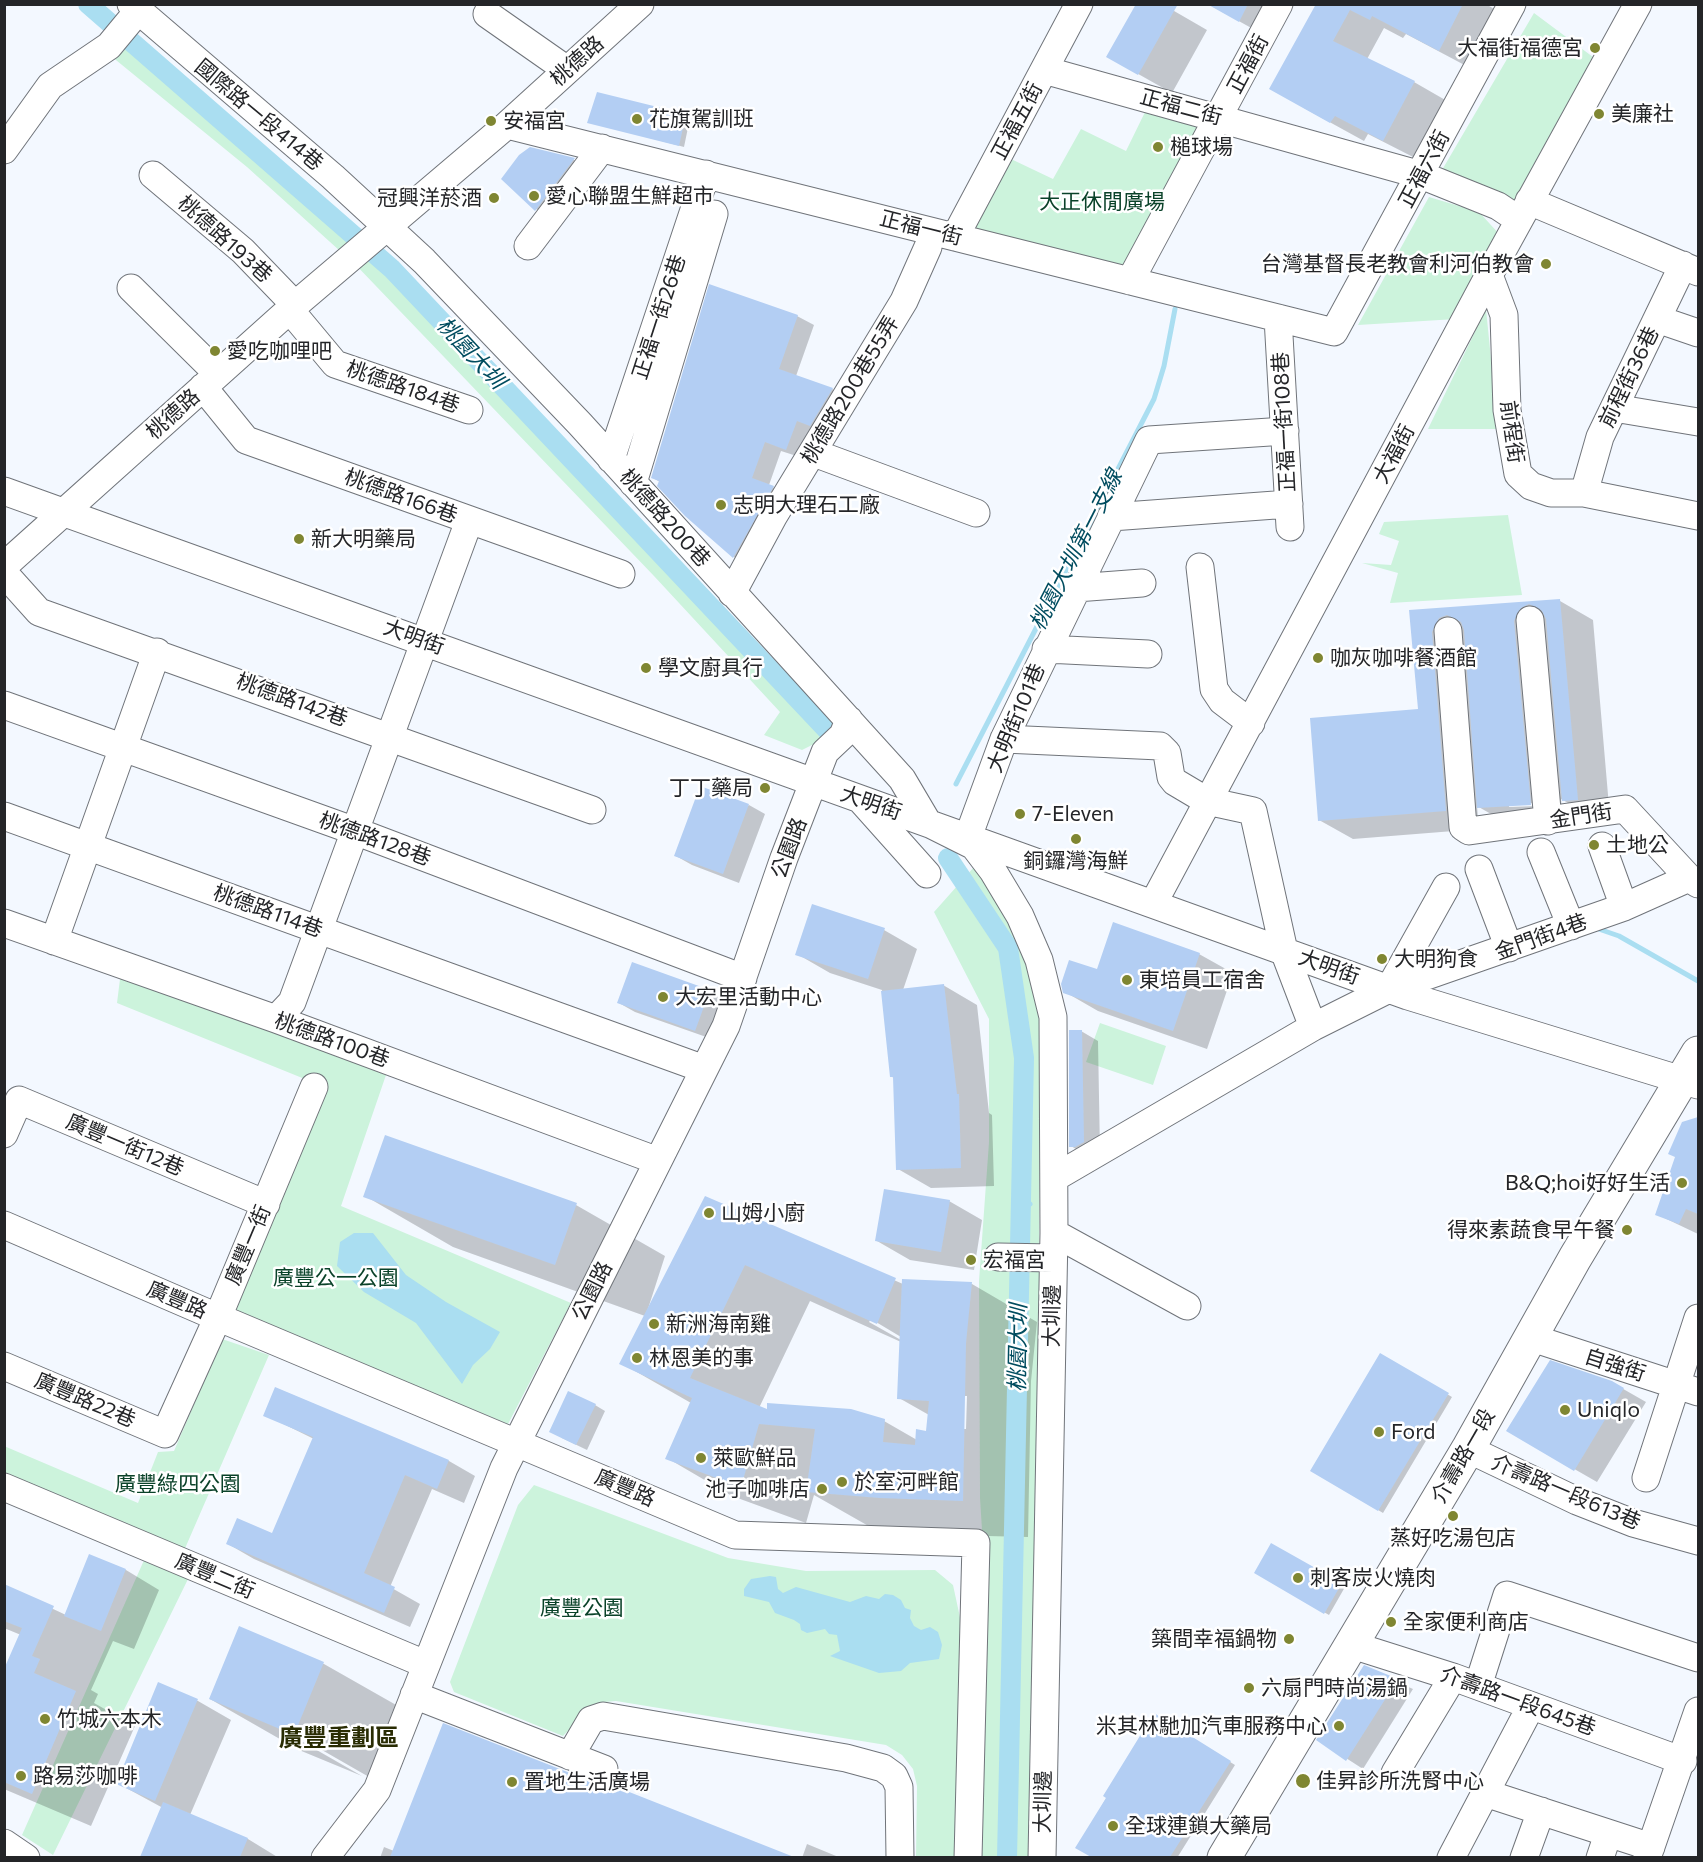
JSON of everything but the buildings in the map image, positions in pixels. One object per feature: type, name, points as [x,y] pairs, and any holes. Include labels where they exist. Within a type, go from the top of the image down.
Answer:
[{"type":"main road","name":"介壽路一段","points":[[1232,1855],[1532,1338],[1575,1258],[1693,1073]]},
{"type":"street","name":"正福五街","points":[[955,237],[1079,4]]},
{"type":"street","name":"正福街","points":[[1130,281],[1279,4]]},
{"type":"street","name":"正福六街","points":[[1334,332],[1512,4]]},
{"type":"street","name":"大福街","points":[[1153,904],[1524,210],[1638,4]]},
{"type":"street","name":"桃德路","points":[[4,566],[293,307],[507,125],[632,6]]},
{"type":"street","points":[[4,150],[50,86],[109,46],[133,12]]},
{"type":"street","name":"國際路一段414巷","points":[[133,12],[382,230]]},
{"type":"street","points":[[487,14],[567,70]]},
{"type":"street","name":"正福二街","points":[[1044,70],[1421,175],[1498,206],[1524,210],[1691,268]]},
{"type":"street","name":"正福一街","points":[[507,125],[1334,332]]},
{"type":"street","points":[[528,246],[602,148]]},
{"type":"street","name":"正福一街26巷","points":[[611,459],[706,174]]},
{"type":"street","name":"桃德路193巷","points":[[153,175],[243,251],[293,307]]},
{"type":"street","points":[[633,483],[714,214]]},
{"type":"street","name":"桃德路200巷","points":[[382,230],[433,269],[611,459],[903,779],[928,823]]},
{"type":"street","name":"桃德路200巷55弄","points":[[732,593],[773,516],[814,453],[904,301],[928,247]]},
{"type":"street","name":"前程街36巷","points":[[1584,493],[1600,437],[1657,319],[1691,268]]},
{"type":"street","name":"前程街","points":[[1489,275],[1504,315],[1507,410],[1518,474],[1531,486],[1551,493],[1584,493],[1698,516]]},
{"type":"street","name":"桃德路166巷","points":[[131,288],[211,381],[246,440],[621,574]]},
{"type":"street","name":"桃德路184巷","points":[[293,307],[335,364],[469,410]]},
{"type":"street","name":"正福一街108巷","points":[[1111,517],[1290,515],[1278,318]]},
{"type":"street","points":[[1657,319],[1698,333]]},
{"type":"street","points":[[1614,408],[1698,422]]},
{"type":"street","name":"大明街101巷","points":[[968,837],[1004,739],[1149,440],[1285,431]]},
{"type":"street","points":[[814,453],[976,513]]},
{"type":"street","name":"大明街","points":[[4,491],[65,511],[1396,992],[1693,1073]]},
{"type":"street","points":[[276,1019],[291,1002],[469,521]]},
{"type":"street","points":[[1200,567],[1214,689],[1222,701],[1251,723]]},
{"type":"street","name":"桃德路142巷","points":[[4,573],[39,612],[157,652],[592,810]]},
{"type":"street","points":[[1076,588],[1142,583]]},
{"type":"street","points":[[1530,620],[1548,821]]},
{"type":"street","name":"金門街","points":[[1448,632],[1462,827],[1469,831],[1625,809],[1694,881]]},
{"type":"street","points":[[1046,649],[1148,654]]},
{"type":"street","points":[[54,941],[157,652]]},
{"type":"street","name":"桃德路128巷","points":[[4,705],[355,831],[743,978]]},
{"type":"street","name":"公園路","points":[[325,1857],[377,1790],[425,1664],[517,1443],[726,1026],[825,752],[843,735],[849,720]]},
{"type":"street","points":[[1004,739],[1160,746],[1167,753],[1171,777],[1175,782],[1208,801],[1253,811],[1284,951],[1313,1027]]},
{"type":"street","points":[[858,797],[927,874]]},
{"type":"street","name":"桃德路114巷","points":[[4,816],[704,1069]]},
{"type":"street","name":"大圳邊","points":[[928,823],[974,846],[993,871],[1020,916],[1039,960],[1053,1017],[1054,1178],[1049,1250],[1042,1857]]},
{"type":"street","points":[[1602,846],[1624,908]]},
{"type":"street","points":[[1541,852],[1571,926]]},
{"type":"street","points":[[1479,869],[1509,948]]},
{"type":"street","name":"金門街4巷","points":[[1054,1178],[1313,1027],[1509,948],[1694,881]]},
{"type":"street","points":[[1396,992],[1446,887]]},
{"type":"street","name":"桃德路100巷","points":[[4,923],[276,1019],[658,1161]]},
{"type":"street","name":"廣豐一街","points":[[165,1434],[218,1317],[314,1087]]},
{"type":"street","name":"廣豐一街12巷","points":[[4,1134],[18,1100],[266,1204]]},
{"type":"street","name":"廣豐路","points":[[4,1225],[735,1535],[976,1543],[968,1857]]},
{"type":"street","points":[[1005,1258],[1049,1250],[1187,1306]]},
{"type":"street","points":[[1646,1478],[1687,1388],[1698,1318]]},
{"type":"street","name":"自強街","points":[[1532,1338],[1687,1388]]},
{"type":"street","name":"廣豐路22巷","points":[[4,1366],[165,1434]]},
{"type":"street","name":"介壽路一段613巷","points":[[1468,1449],[1577,1502],[1633,1523],[1698,1542]]},
{"type":"street","name":"廣豐二街","points":[[4,1487],[425,1664]]},
{"type":"street","points":[[1395,1773],[1466,1682],[1507,1595],[1698,1658]]},
{"type":"street","name":"介壽路一段645巷","points":[[1352,1645],[1531,1706],[1690,1752]]},
{"type":"street","points":[[414,1695],[604,1770]]},
{"type":"street","points":[[1451,1857],[1531,1706]]},
{"type":"street","points":[[1485,1793],[1649,1852],[1690,1752],[1698,1712]]},
{"type":"street","points":[[570,1756],[591,1720],[603,1716],[846,1758],[883,1768],[894,1776],[899,1786],[900,1857]]},
{"type":"street","points":[[1524,1857],[1540,1811]]},
{"type":"street","points":[[4,1843],[26,1857]]},
{"type":"green space","points":[[1534,13],[1597,60],[1513,202],[1442,170]]},
{"type":"green space","points":[[121,38],[349,239],[340,251],[247,167],[111,56]]},
{"type":"green space","name":"大正休閒廣場","points":[[1147,108],[1207,125],[1124,271],[970,233],[1011,159],[1053,179],[1081,129],[1126,151]]},
{"type":"green space","points":[[1429,197],[1479,212],[1501,236],[1456,319],[1358,325]]},
{"type":"green space","points":[[365,251],[826,738],[802,750],[764,735],[780,712],[654,576],[352,261]]},
{"type":"green space","points":[[1486,309],[1498,429],[1428,429]]},
{"type":"green space","points":[[1508,515],[1522,595],[1390,603],[1398,573],[1362,563],[1391,565],[1399,541],[1379,534],[1384,522]]},
{"type":"green space","points":[[974,867],[1016,930],[1040,1012],[1037,1857],[982,1857],[987,1610],[980,1498],[979,1281],[989,1142],[989,1019],[934,912]]},
{"type":"green space","name":"廣豐公一公園","points":[[121,971],[386,1075],[341,1206],[571,1303],[508,1424],[234,1311],[327,1088],[117,1003]]},
{"type":"green space","points":[[1100,1023],[1166,1046],[1153,1085],[1086,1062]]},
{"type":"green space","name":"廣豐綠四公園","points":[[222,1339],[269,1355],[183,1553],[5,1477],[4,1446],[138,1503],[158,1452],[174,1451]]},
{"type":"green space","name":"廣豐公園","points":[[534,1485],[728,1558],[806,1571],[935,1570],[953,1585],[967,1650],[961,1857],[916,1857],[917,1786],[913,1769],[902,1755],[886,1745],[616,1701],[604,1702],[588,1710],[563,1736],[454,1692],[450,1682],[518,1505]]},
{"type":"green space","points":[[145,1558],[189,1577],[53,1855],[22,1835]]},
{"type":"water","points":[[354,1233],[373,1233],[406,1275],[446,1302],[500,1332],[490,1349],[473,1365],[462,1384],[416,1323],[364,1292],[337,1266],[340,1242]]},
{"type":"water","points":[[776,1577],[778,1589],[783,1593],[796,1587],[850,1602],[866,1596],[879,1599],[885,1594],[893,1595],[901,1600],[905,1608],[911,1610],[910,1618],[914,1626],[921,1630],[930,1627],[938,1632],[942,1645],[939,1659],[910,1663],[901,1671],[879,1673],[830,1656],[840,1651],[837,1635],[829,1634],[825,1629],[807,1633],[801,1630],[800,1624],[794,1620],[775,1613],[769,1602],[744,1596],[744,1589],[751,1579]]},
{"type":"waterway","name":"桃園大圳","points":[[88,4],[392,269],[827,730]]},
{"type":"waterway","name":"桃園大圳第一支線","points":[[956,784],[1154,399],[1164,366],[1175,309]]},
{"type":"waterway","name":"桃園大圳","points":[[948,858],[1008,948],[1024,1058],[1007,1858]]},
{"type":"waterway","points":[[1593,927],[1619,936],[1698,981]]},
{"type":"waterway","points":[[1021,1209],[1030,1204]]},
{"type":"place","name":"大福街福德宮","points":[[1595,48]]},
{"type":"place","name":"美廉社","points":[[1599,114]]},
{"type":"place","name":"花旗駕訓班","points":[[637,119]]},
{"type":"place","name":"安福宮","points":[[491,121]]},
{"type":"place","name":"槌球場","points":[[1158,147]]},
{"type":"place","name":"愛心聯盟生鮮超市","points":[[534,196]]},
{"type":"place","name":"冠興洋菸酒","points":[[494,198]]},
{"type":"place","name":"台灣基督長老教會利河伯教會","points":[[1546,264]]},
{"type":"place","name":"愛吃咖哩吧","points":[[215,351]]},
{"type":"place","name":"志明大理石工廠","points":[[721,505]]},
{"type":"place","name":"新大明藥局","points":[[299,539]]},
{"type":"place","name":"咖灰咖啡餐酒館","points":[[1318,658]]},
{"type":"place","name":"學文廚具行","points":[[646,668]]},
{"type":"place","name":"丁丁藥局","points":[[765,788]]},
{"type":"place","name":"7-Eleven","points":[[1020,814]]},
{"type":"place","name":"銅鑼灣海鮮","points":[[1076,839]]},
{"type":"place","name":"土地公","points":[[1594,845]]},
{"type":"place","name":"大明狗食","points":[[1382,959]]},
{"type":"place","name":"東培員工宿舍","points":[[1127,980]]},
{"type":"place","name":"大宏里活動中心","points":[[663,997]]},
{"type":"place","name":"B&Q;hoi好好生活","points":[[1682,1183]]},
{"type":"place","name":"山姆小廚","points":[[709,1213]]},
{"type":"place","name":"得來素蔬食早午餐","points":[[1627,1230]]},
{"type":"place","name":"宏福宮","points":[[971,1260]]},
{"type":"place","name":"新洲海南雞","points":[[654,1324]]},
{"type":"place","name":"林恩美的事","points":[[637,1358]]},
{"type":"place","name":"Uniqlo","points":[[1565,1410]]},
{"type":"place","name":"Ford","points":[[1379,1432]]},
{"type":"place","name":"萊歐鮮品","points":[[701,1458]]},
{"type":"place","name":"於室河畔館","points":[[842,1482]]},
{"type":"place","name":"池子咖啡店","points":[[822,1489]]},
{"type":"place","name":"蒸好吃湯包店","points":[[1453,1516]]},
{"type":"place","name":"刺客炭火燒肉","points":[[1298,1578]]},
{"type":"place","name":"全家便利商店","points":[[1391,1622]]},
{"type":"place","name":"築間幸福鍋物","points":[[1289,1639]]},
{"type":"place","name":"六扇門時尚湯鍋","points":[[1249,1688]]},
{"type":"place","name":"竹城六本木","points":[[45,1719]]},
{"type":"place","name":"米其林馳加汽車服務中心","points":[[1339,1726]]},
{"type":"place","name":"路易莎咖啡","points":[[21,1776]]},
{"type":"place","name":"佳昇診所洗腎中心","points":[[1303,1781]]},
{"type":"place","name":"置地生活廣場","points":[[512,1782]]},
{"type":"place","name":"全球連鎖大藥局","points":[[1113,1826]]},
{"type":"district","name":"廣豐重劃區","points":[[339,1738]]}]
